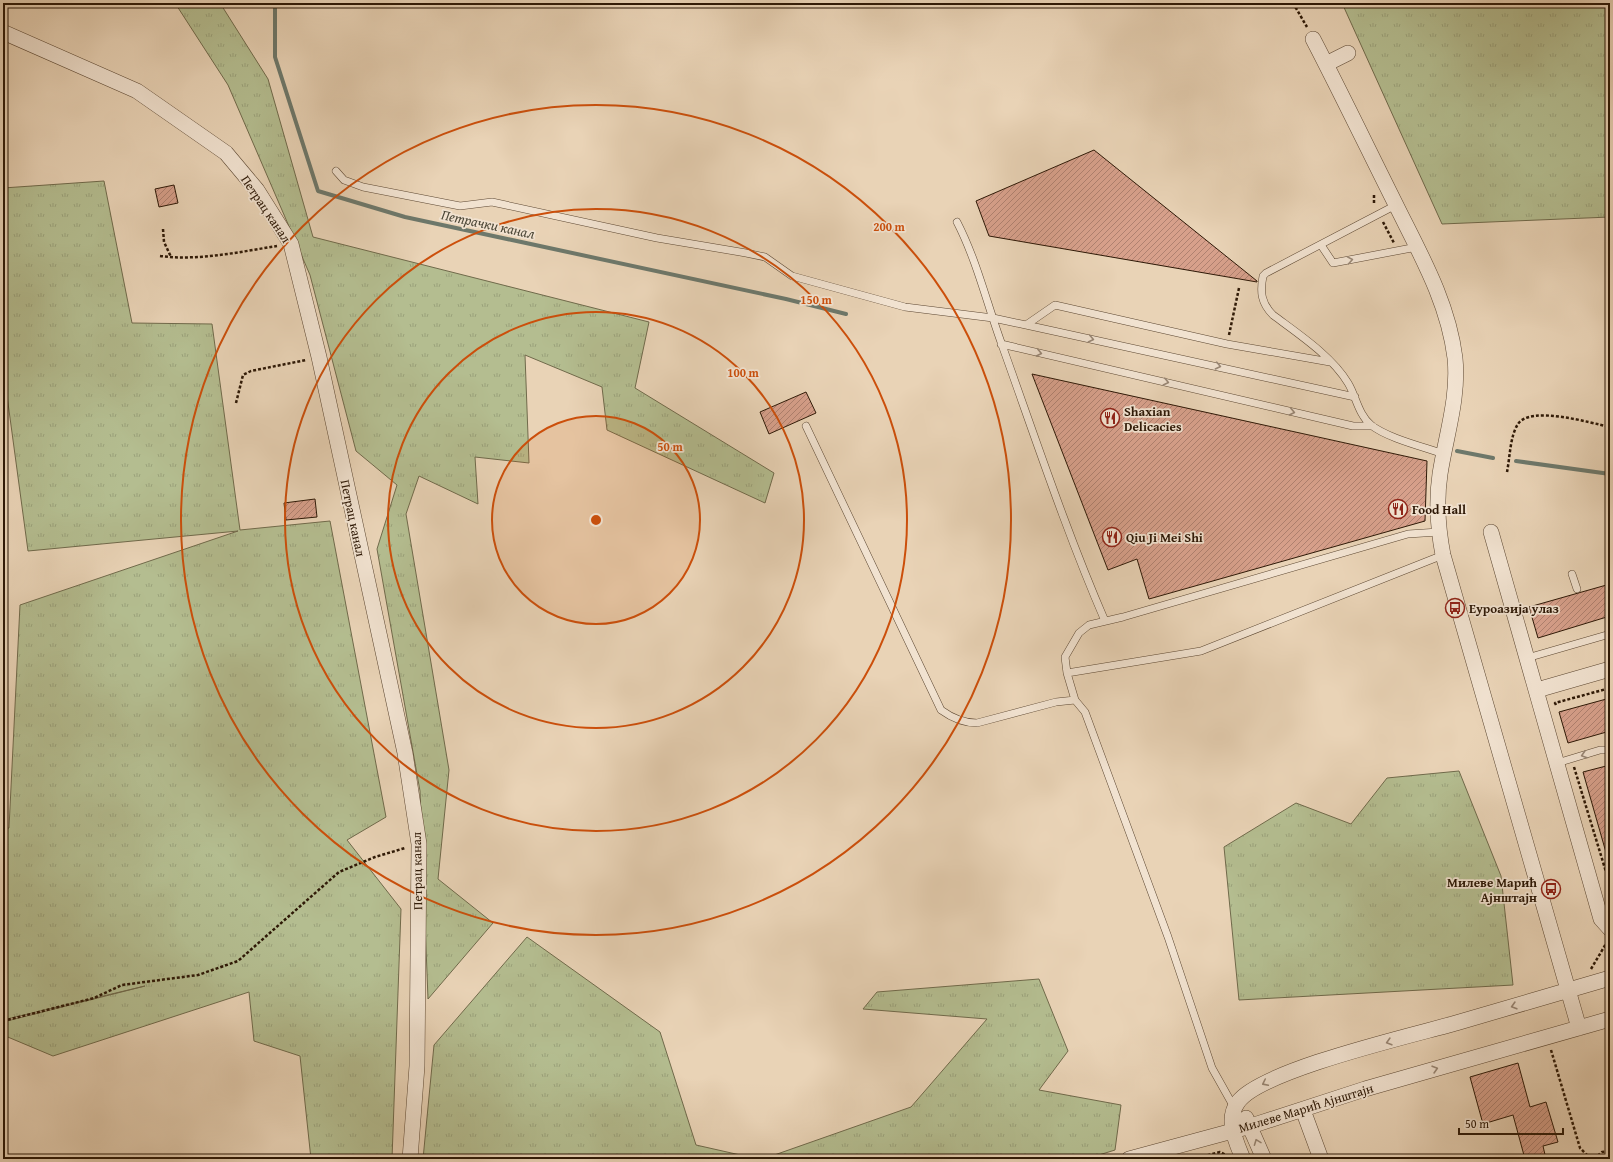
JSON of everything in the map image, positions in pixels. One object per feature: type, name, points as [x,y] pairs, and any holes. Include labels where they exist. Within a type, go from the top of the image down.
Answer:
[{"type":"street","name":"Петрац канал","points":[[3,32],[138,91],[226,153],[257,190],[291,244],[319,357],[405,753],[419,844],[417,1066],[410,1159]]},
{"type":"street","points":[[1313,39],[1418,247],[1441,300],[1450,328],[1455,359],[1454,404],[1440,475],[1439,532],[1443,555],[1579,1028]]},
{"type":"street","points":[[1326,64],[1348,53]]},
{"type":"street","points":[[1491,532],[1536,690],[1565,761],[1601,919],[1610,929]]},
{"type":"street","points":[[1536,690],[1610,669]]},
{"type":"street","name":"Милеве Марић Ајнштајн","points":[[1232,1131],[1235,1109],[1238,1102],[1251,1091],[1301,1068],[1610,978]]},
{"type":"street","name":"Милеве Марић Ајнштајн","points":[[1129,1159],[1251,1126],[1365,1089],[1610,1019]]},
{"type":"street","points":[[1235,1109],[1244,1115],[1251,1126],[1264,1159]]},
{"type":"street","points":[[1303,1110],[1321,1159]]},
{"type":"street","points":[[1232,1131],[1236,1158]]},
{"type":"lane","points":[[336,171],[344,180],[363,187],[460,206],[492,202],[657,238],[765,257],[792,276],[904,307],[993,318],[1355,397]]},
{"type":"lane","points":[[1396,205],[1266,273],[1263,276],[1260,289],[1262,301],[1273,315],[1330,362],[1347,382],[1364,419],[1372,426],[1383,433],[1445,454]]},
{"type":"lane","points":[[957,222],[969,244],[1001,344],[1086,579],[1105,621]]},
{"type":"lane","points":[[1321,245],[1333,263],[1418,247]]},
{"type":"lane","points":[[1026,325],[1055,305],[1227,344],[1330,362]]},
{"type":"lane","points":[[1001,344],[1353,426],[1372,426]]},
{"type":"lane","points":[[806,426],[941,710],[950,717],[966,723],[977,724],[1056,702],[1074,700]]},
{"type":"lane","points":[[1235,1109],[1212,1068],[1168,937],[1085,712],[1074,700],[1067,673],[1065,657],[1079,633],[1089,624],[1105,621],[1408,534],[1439,532]]},
{"type":"lane","points":[[1067,673],[1201,651],[1443,555]]},
{"type":"lane","points":[[1572,574],[1577,589]]},
{"type":"lane","points":[[1527,658],[1610,634]]},
{"type":"lane","points":[[1565,761],[1600,750],[1610,750]]},
{"type":"path","points":[[1294,3],[1313,39]]},
{"type":"path","points":[[163,229],[164,242],[172,258]]},
{"type":"path","points":[[160,256],[172,258],[218,255],[291,244]]},
{"type":"path","points":[[236,403],[243,375],[251,370],[319,357]]},
{"type":"path","points":[[1508,472],[1515,430],[1518,423],[1524,418],[1544,414],[1610,427]]},
{"type":"path","points":[[1558,710],[1555,703],[1610,688]]},
{"type":"path","points":[[1565,761],[1610,885]]},
{"type":"path","points":[[3,1021],[94,998],[122,985],[198,975],[238,961],[339,872],[375,857],[419,844]]},
{"type":"path","points":[[1589,972],[1610,937]]},
{"type":"path","points":[[1550,1046],[1580,1148],[1590,1159]]},
{"type":"path","points":[[1594,1159],[1602,1152],[1610,1151]]},
{"type":"path","points":[[1193,1159],[1214,1153],[1224,1154],[1236,1158]]},
{"type":"path","points":[[1224,1154],[1224,1159]]},
{"type":"green space","points":[[175,3],[220,3],[268,79],[313,237],[649,322],[635,388],[774,473],[765,503],[607,430],[602,387],[525,355],[529,463],[475,457],[478,504],[419,476],[406,514],[449,770],[438,879],[493,923],[428,999],[420,791],[377,549],[397,485],[356,451],[310,275],[228,85]]},
{"type":"green space","points":[[1342,3],[1610,3],[1610,217],[1442,224]]},
{"type":"green space","points":[[104,181],[132,323],[212,324],[240,530],[330,521],[386,817],[347,840],[401,909],[392,1159],[311,1159],[300,1056],[254,1041],[249,992],[53,1056],[3,1035],[3,1022],[145,986],[3,1020],[3,829],[9,828],[20,605],[238,531],[28,551],[3,366],[3,188]]},
{"type":"green space","points":[[1459,771],[1501,876],[1513,985],[1239,1000],[1224,847],[1296,803],[1351,824],[1387,778]]},
{"type":"green space","points":[[527,937],[660,1032],[696,1145],[758,1159],[423,1159],[434,1045]]},
{"type":"green space","points":[[1039,979],[1068,1051],[1039,1090],[1121,1105],[1115,1150],[1086,1159],[926,1159],[925,1157],[919,1159],[763,1159],[911,1107],[987,1019],[863,1009],[877,992]]},
{"type":"building","points":[[1094,150],[1257,282],[989,236],[976,201]]},
{"type":"building","points":[[174,185],[178,203],[159,207],[155,189]]},
{"type":"building","points":[[1032,374],[1427,461],[1425,521],[1149,599],[1137,559],[1108,570]]},
{"type":"building","points":[[806,392],[816,413],[769,434],[760,412]]},
{"type":"building","points":[[315,499],[317,517],[286,520],[284,503]]},
{"type":"building","points":[[1610,584],[1610,616],[1538,638],[1529,607]]},
{"type":"building","points":[[1610,698],[1610,731],[1568,743],[1559,712]]},
{"type":"building","points":[[1610,765],[1610,855],[1607,856],[1583,772]]},
{"type":"building","points":[[1518,1063],[1530,1107],[1546,1102],[1558,1142],[1543,1146],[1546,1159],[1525,1159],[1513,1115],[1483,1124],[1470,1077]]},
{"type":"waterway","name":"Петрачки канал","points":[[275,3],[275,57],[318,191],[405,217],[786,299],[846,314]]},
{"type":"waterway","name":"Петрачки канал","points":[[1457,451],[1493,458]]},
{"type":"waterway","name":"Петрачки канал","points":[[1516,461],[1610,474]]},
{"type":"place","name":"Shaxian Delicacies","points":[[1110,418]]},
{"type":"place","name":"Food Hall","points":[[1398,509]]},
{"type":"place","name":"Qiu Ji Mei Shi","points":[[1112,537]]},
{"type":"place","name":"Еуроазија улаз","points":[[1455,608]]},
{"type":"place","name":"Милеве Марић Ајнштајн","points":[[1551,889]]}]
